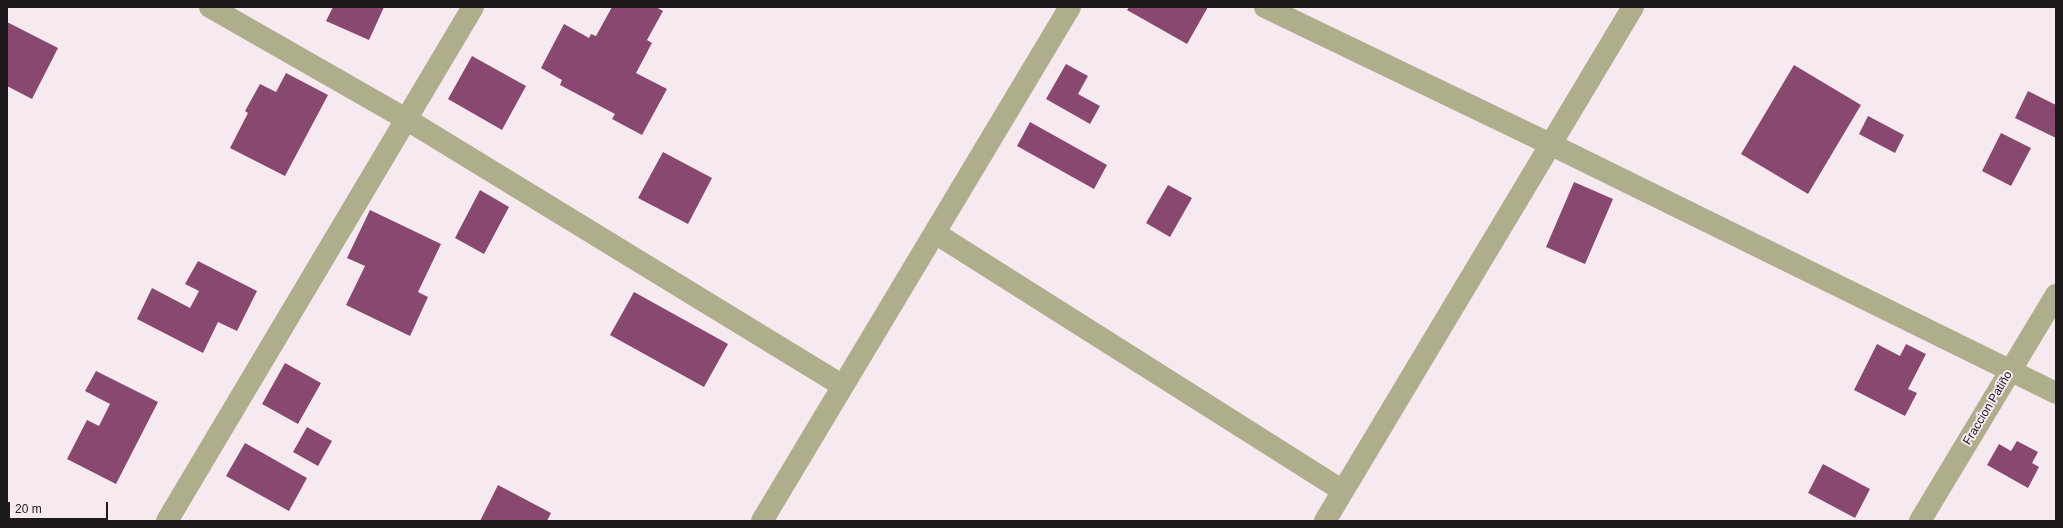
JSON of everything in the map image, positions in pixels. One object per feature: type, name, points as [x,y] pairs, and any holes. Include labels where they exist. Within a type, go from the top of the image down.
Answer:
[{"type":"street","points":[[210,7],[406,119],[843,386]]},
{"type":"street","points":[[167,521],[473,7]]},
{"type":"street","points":[[762,521],[1070,7]]},
{"type":"street","points":[[1265,7],[1552,145],[2010,372],[2056,393]]},
{"type":"street","points":[[1325,521],[1552,145],[1633,7]]},
{"type":"street","points":[[935,233],[1343,491]]},
{"type":"street","name":"Fraccion Patiño","points":[[1920,521],[2056,295]]},
{"type":"building","points":[[333,7],[384,7],[369,40],[326,21]]},
{"type":"building","points":[[612,7],[656,7],[663,11],[647,40],[652,43],[636,73],[667,89],[642,135],[612,119],[615,114],[560,85],[562,80],[541,68],[564,24],[589,38],[591,34],[596,36]]},
{"type":"building","points":[[1129,7],[1208,7],[1187,44],[1127,10]]},
{"type":"building","points":[[7,22],[58,48],[32,99],[7,86]]},
{"type":"building","points":[[472,56],[526,86],[502,130],[448,99]]},
{"type":"building","points":[[1066,64],[1088,76],[1078,94],[1100,106],[1090,124],[1046,99]]},
{"type":"building","points":[[1794,65],[1861,105],[1808,194],[1741,154]]},
{"type":"building","points":[[286,73],[328,95],[285,176],[230,148],[248,113],[245,111],[260,84],[276,92]]},
{"type":"building","points":[[2028,91],[2056,105],[2056,138],[2015,118]]},
{"type":"building","points":[[1868,116],[1904,135],[1895,153],[1859,134]]},
{"type":"building","points":[[1030,122],[1107,165],[1094,189],[1017,146]]},
{"type":"building","points":[[2001,133],[2031,148],[2011,186],[1982,171]]},
{"type":"building","points":[[663,152],[712,178],[688,224],[638,198]]},
{"type":"building","points":[[1574,182],[1613,199],[1585,264],[1546,247]]},
{"type":"building","points":[[1168,185],[1192,198],[1170,237],[1146,223]]},
{"type":"building","points":[[480,190],[509,207],[484,254],[455,238]]},
{"type":"building","points":[[370,210],[441,244],[418,292],[428,297],[410,336],[346,305],[365,266],[347,258]]},
{"type":"building","points":[[198,261],[257,291],[237,331],[218,322],[203,353],[137,319],[152,288],[190,308],[199,291],[185,284]]},
{"type":"building","points":[[634,292],[728,344],[704,387],[610,335]]},
{"type":"building","points":[[1877,344],[1900,356],[1906,344],[1926,354],[1908,389],[1917,393],[1905,416],[1854,390]]},
{"type":"building","points":[[285,363],[321,383],[298,424],[262,404]]},
{"type":"building","points":[[96,371],[158,402],[116,484],[67,459],[87,420],[99,426],[110,404],[85,391]]},
{"type":"building","points":[[307,427],[332,441],[318,466],[293,452]]},
{"type":"building","points":[[2017,441],[2038,452],[2032,463],[2039,467],[2028,488],[1987,465],[1999,444],[2011,451]]},
{"type":"building","points":[[245,443],[307,478],[289,511],[226,476]]},
{"type":"building","points":[[1823,464],[1870,489],[1855,518],[1808,493]]},
{"type":"building","points":[[498,485],[551,513],[547,521],[480,521]]}]
